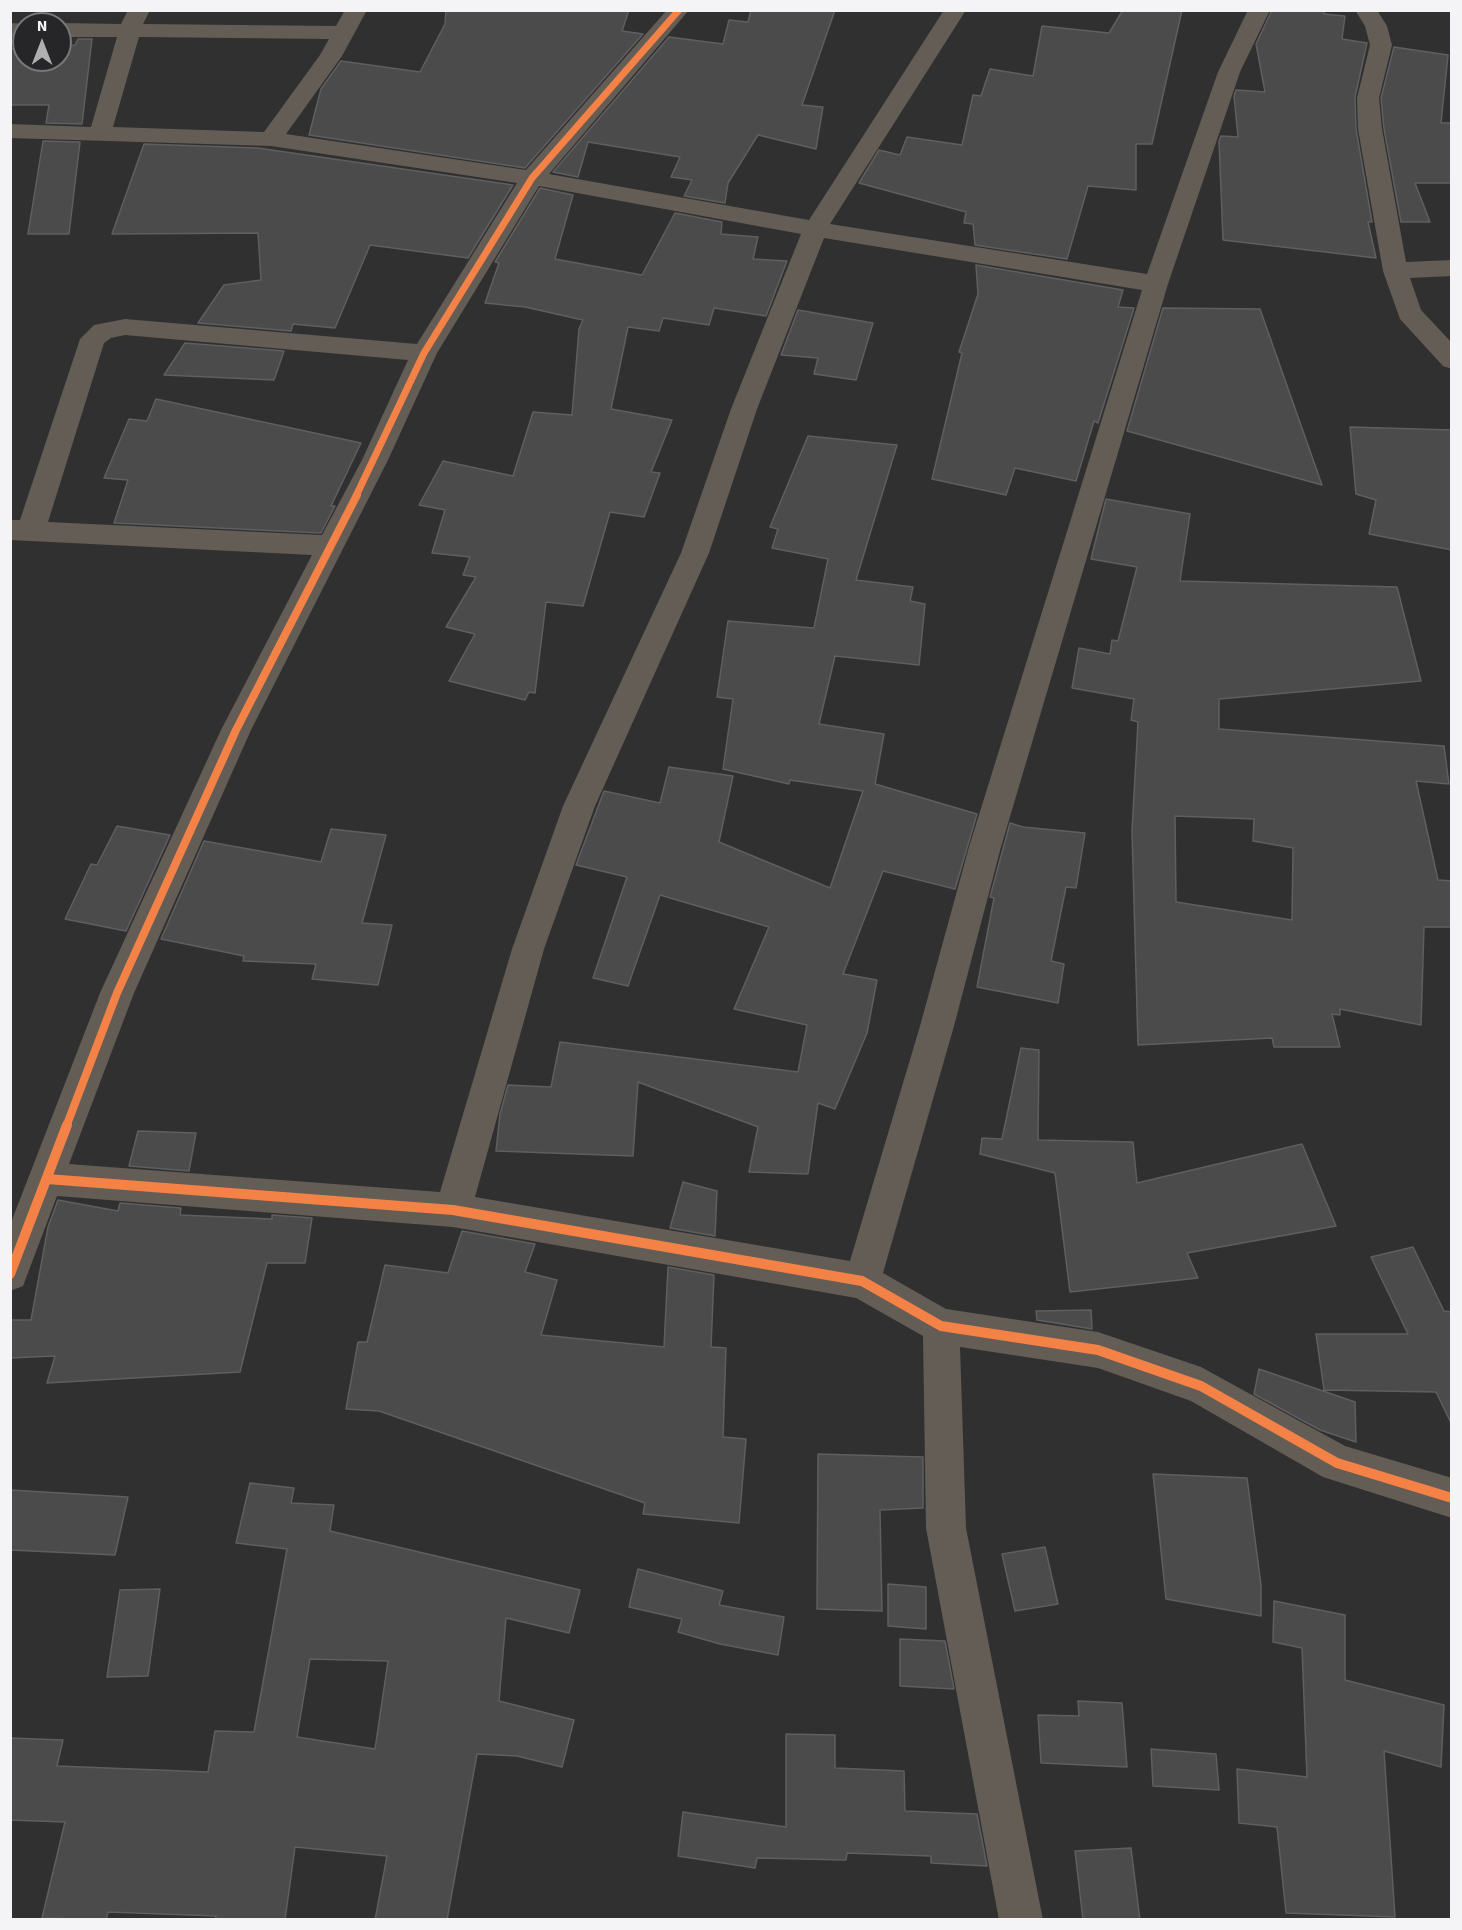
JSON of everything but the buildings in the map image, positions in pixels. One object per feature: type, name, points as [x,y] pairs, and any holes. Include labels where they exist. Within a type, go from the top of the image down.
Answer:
[{"type":"street","points":[[271,139],[332,56],[356,10]]},
{"type":"street","points":[[10,1274],[117,993],[236,730],[375,460],[424,353],[532,178],[679,10]]},
{"type":"street","points":[[453,1210],[528,949],[579,806],[695,553],[744,409],[815,229],[956,10]]},
{"type":"street","points":[[861,1281],[938,1026],[985,848],[1156,284],[1228,72],[1259,10]]},
{"type":"street","points":[[1366,10],[1376,26],[1381,45],[1368,98],[1370,129],[1395,271],[1409,314],[1452,360]]},
{"type":"street","points":[[72,28],[134,20],[344,33]]},
{"type":"street","points":[[100,134],[134,20]]},
{"type":"street","points":[[10,131],[271,139],[532,178],[815,229],[1156,284]]},
{"type":"street","points":[[1395,271],[1452,268]]},
{"type":"street","points":[[331,546],[21,530],[93,339],[104,331],[125,327],[424,353]]},
{"type":"street","points":[[47,1179],[453,1210],[861,1281],[941,1326],[1098,1350],[1201,1386],[1337,1463],[1452,1498]]},
{"type":"street","points":[[941,1326],[946,1528],[1021,1920]]},
{"type":"cycle path","points":[[10,1274],[117,993],[236,730],[375,460],[424,353],[532,178],[679,10]]},
{"type":"cycle path","points":[[47,1179],[453,1210],[862,1281],[941,1326],[1098,1350],[1201,1386],[1337,1463],[1452,1498]]}]
